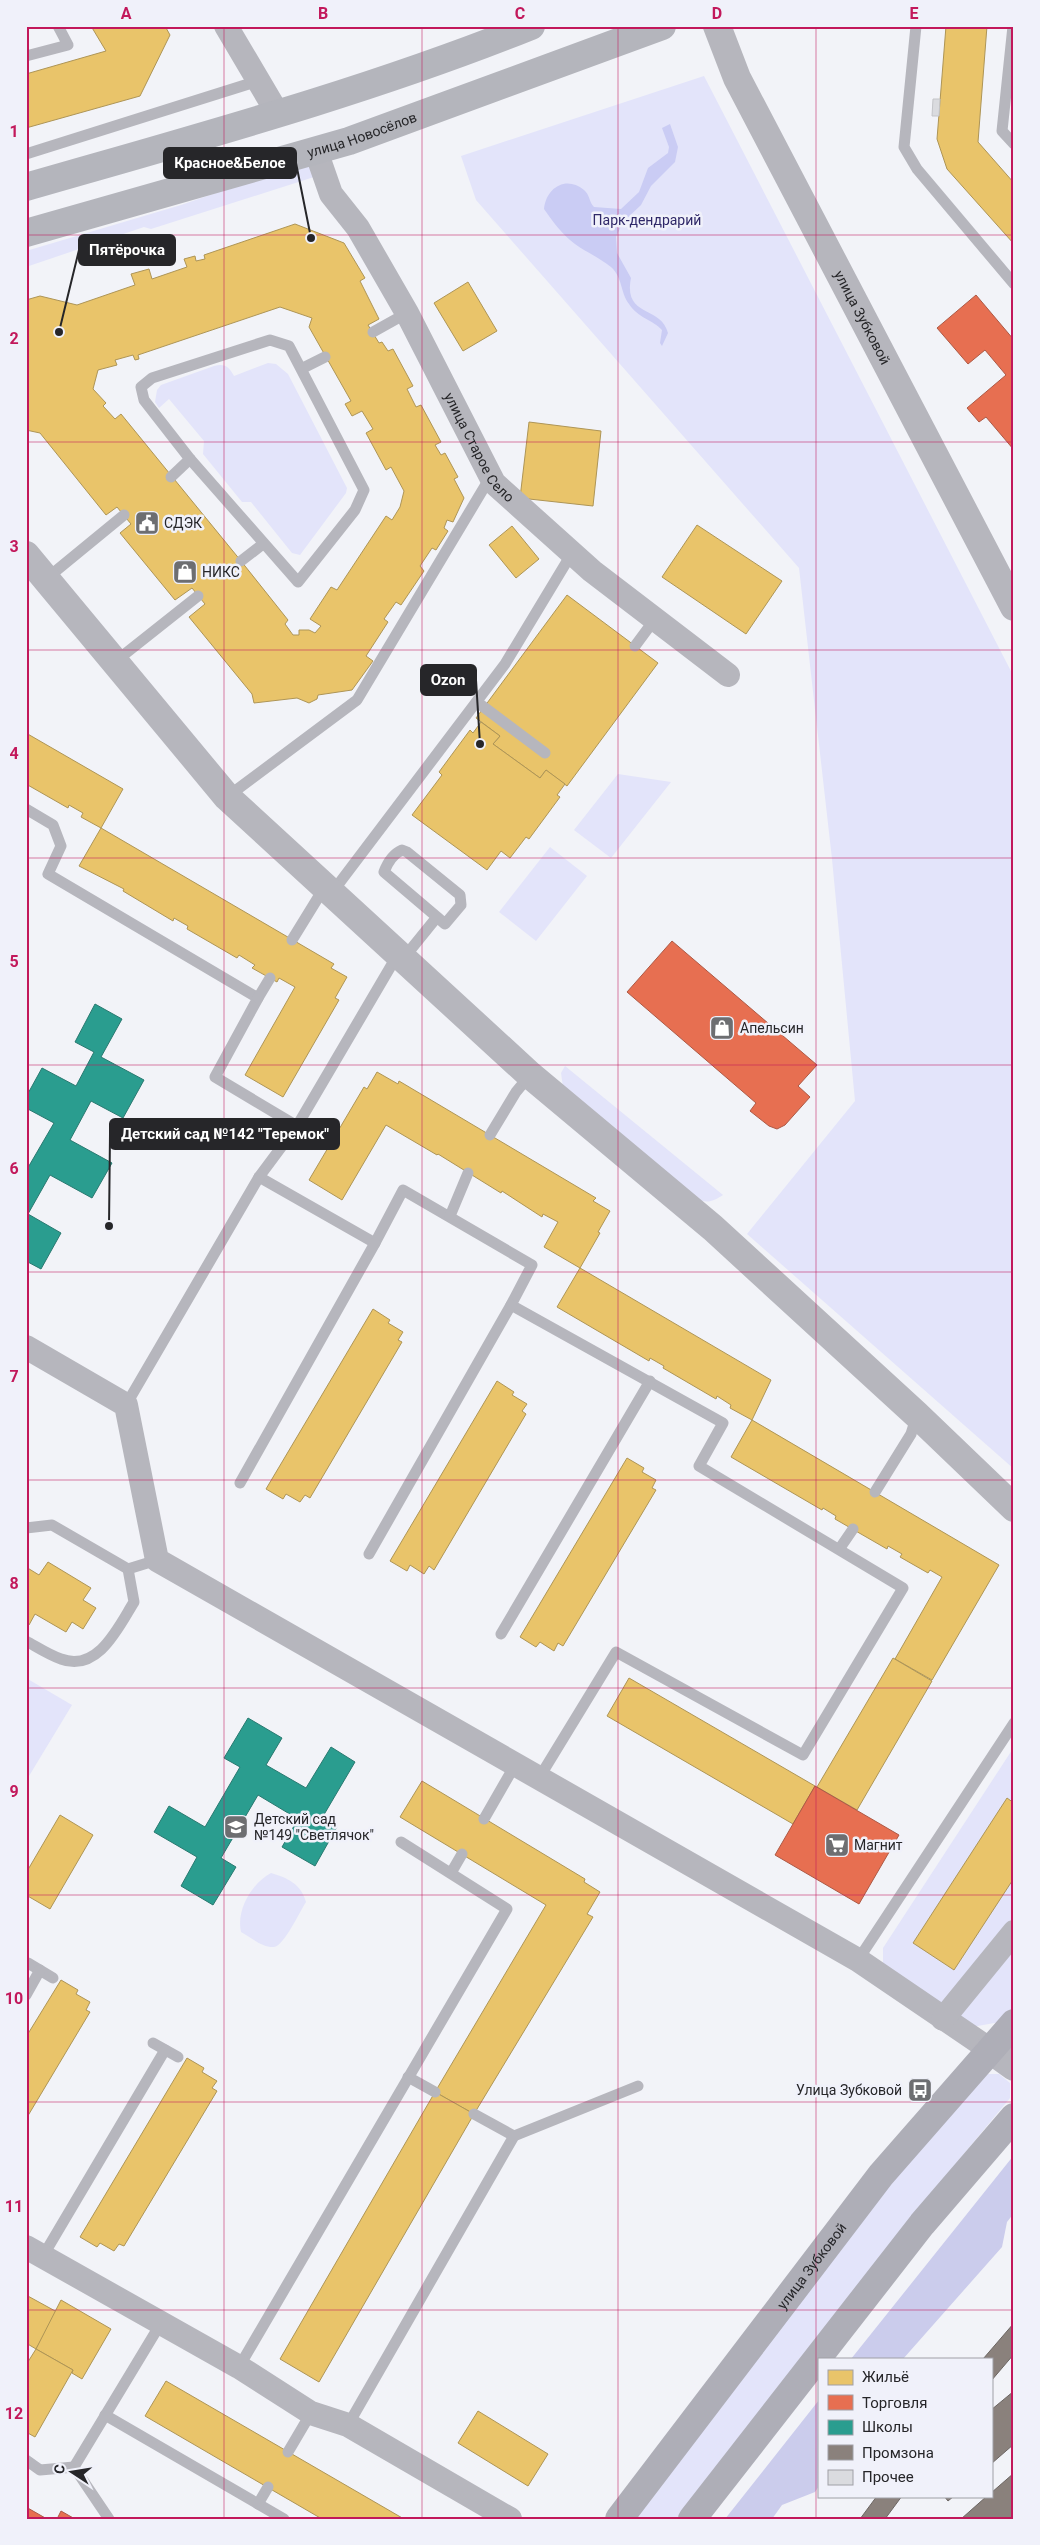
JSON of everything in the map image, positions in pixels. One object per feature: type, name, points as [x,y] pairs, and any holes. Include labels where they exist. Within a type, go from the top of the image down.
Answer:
[{"type":"main road","points":[[26,187],[278,114],[459,55],[531,26]]},
{"type":"main road","name":"улица Новосёлов","points":[[26,233],[349,141],[662,26]]},
{"type":"main road","name":"улица Зубковой","points":[[619,2519],[881,2176],[989,2049],[1014,2023]]},
{"type":"main road","points":[[692,2519],[922,2224],[1014,2117]]},
{"type":"street","points":[[226,26],[278,114]]},
{"type":"street","name":"улица Зубковой","points":[[717,26],[737,78],[1014,607]]},
{"type":"street","name":"улица Старое Село","points":[[316,151],[331,194],[358,228],[407,313],[494,483],[572,553],[728,675]]},
{"type":"street","points":[[26,554],[227,797],[327,891],[530,1075],[713,1228],[918,1415],[1014,1508]]},
{"type":"street","points":[[26,1346],[126,1405],[157,1560],[858,1960],[1014,2067]]},
{"type":"street","points":[[943,2019],[1014,1932]]},
{"type":"street","points":[[34,2252],[239,2367],[311,2413],[348,2425],[510,2519]]},
{"type":"lane","points":[[26,56],[68,44],[58,26]]},
{"type":"lane","points":[[916,26],[904,147],[917,169],[1014,284]]},
{"type":"lane","points":[[1013,26],[1002,132],[1014,144]]},
{"type":"lane","points":[[26,154],[258,81]]},
{"type":"lane","points":[[373,332],[407,313]]},
{"type":"lane","points":[[270,340],[289,346],[364,490],[355,510],[298,582],[190,459],[144,400],[141,387],[152,378],[270,340]]},
{"type":"lane","points":[[302,369],[325,357]]},
{"type":"lane","points":[[171,477],[190,459]]},
{"type":"lane","points":[[227,797],[357,700],[491,476]]},
{"type":"lane","points":[[46,579],[124,515]]},
{"type":"lane","points":[[241,562],[263,544]]},
{"type":"lane","points":[[292,940],[327,891],[505,664],[572,553]]},
{"type":"lane","points":[[116,661],[198,596]]},
{"type":"lane","points":[[635,646],[655,619]]},
{"type":"lane","points":[[477,702],[545,753]]},
{"type":"lane","points":[[26,809],[53,824],[61,846],[48,874],[258,998]]},
{"type":"lane","points":[[402,850],[407,852],[460,895],[461,904],[445,924],[437,918],[384,872],[386,866],[397,852],[402,850]]},
{"type":"lane","points":[[126,1405],[259,1177],[297,1126],[401,957],[437,918]]},
{"type":"lane","points":[[270,978],[215,1077],[297,1126]]},
{"type":"lane","points":[[490,1135],[516,1092],[530,1075]]},
{"type":"lane","points":[[450,1216],[468,1173]]},
{"type":"lane","points":[[259,1177],[375,1243]]},
{"type":"lane","points":[[240,1483],[403,1190],[532,1265],[369,1554]]},
{"type":"lane","points":[[511,1305],[723,1423],[699,1466],[840,1548],[904,1588],[803,1755],[616,1652],[539,1778]]},
{"type":"lane","points":[[501,1634],[650,1381]]},
{"type":"lane","points":[[875,1492],[911,1434],[918,1415]]},
{"type":"lane","points":[[26,1528],[52,1525],[128,1570],[134,1602],[108,1644],[87,1660],[63,1660],[26,1641]]},
{"type":"lane","points":[[840,1548],[853,1529]]},
{"type":"lane","points":[[128,1570],[157,1560]]},
{"type":"lane","points":[[858,1960],[1014,1723]]},
{"type":"lane","points":[[484,1819],[515,1765]]},
{"type":"lane","points":[[239,2367],[506,1909],[401,1842]]},
{"type":"lane","points":[[451,1873],[462,1854]]},
{"type":"lane","points":[[28,1963],[53,1978]]},
{"type":"lane","points":[[26,1995],[40,1970]]},
{"type":"lane","points":[[153,2043],[178,2057]]},
{"type":"lane","points":[[34,2252],[165,2050]]},
{"type":"lane","points":[[408,2077],[435,2092]]},
{"type":"lane","points":[[348,2425],[514,2136],[638,2086]]},
{"type":"lane","points":[[474,2114],[514,2136]]},
{"type":"lane","points":[[74,2467],[161,2323]]},
{"type":"lane","points":[[288,2452],[311,2413]]},
{"type":"lane","points":[[105,2415],[284,2519]]},
{"type":"lane","points":[[26,2460],[40,2470],[74,2467]]},
{"type":"lane","points":[[74,2467],[109,2519]]},
{"type":"lane","points":[[258,2504],[268,2487]]},
{"type":"green space","name":"Парк-дендрарий","points":[[704,76],[1014,677],[1014,1469],[747,1234],[855,1101],[832,859],[799,568],[476,200],[461,156]]},
{"type":"green space","points":[[303,163],[312,166],[314,177],[151,229],[144,227],[26,267],[26,251],[181,205]]},
{"type":"green space","points":[[268,363],[276,364],[288,374],[347,488],[346,493],[300,555],[292,553],[251,502],[242,502],[203,454],[204,441],[169,399],[159,408],[155,402],[157,390],[161,385],[214,366],[226,366],[234,376]]},
{"type":"green space","points":[[618,774],[671,782],[611,858],[574,830]]},
{"type":"green space","points":[[550,847],[587,876],[536,941],[499,912]]},
{"type":"green space","points":[[565,1066],[723,1195],[709,1201],[695,1198],[563,1087],[561,1073]]},
{"type":"green space","points":[[26,1678],[72,1705],[26,1781]]},
{"type":"green space","points":[[1014,1747],[1014,2008],[1000,2022],[972,2027],[883,1967],[883,1948]]},
{"type":"green space","points":[[271,1873],[283,1877],[297,1886],[306,1902],[287,1935],[274,1947],[261,1944],[241,1932],[240,1924],[243,1906],[247,1898],[258,1883]]},
{"type":"green space","points":[[988,2074],[999,2074],[1010,2083],[1010,2098],[911,2218],[678,2519],[636,2519],[886,2186],[973,2085]]},
{"type":"shaded area","points":[[670,124],[678,147],[675,162],[651,186],[641,205],[623,222],[616,237],[617,253],[631,278],[630,291],[632,300],[637,306],[658,318],[664,324],[668,333],[662,346],[660,343],[662,330],[633,309],[624,295],[620,280],[615,271],[570,240],[544,209],[553,190],[558,186],[570,184],[584,190],[594,207],[621,209],[639,192],[648,168],[668,153],[669,147],[662,128]]},
{"type":"shaded area","points":[[1014,2155],[1014,2213],[1007,2222],[1002,2247],[904,2358],[852,2358]]},
{"type":"shaded area","points":[[818,2401],[818,2488],[815,2492],[782,2505],[772,2519],[725,2519]]},
{"type":"building: Жильё","points":[[91,26],[165,26],[170,35],[140,96],[26,128],[26,74],[106,51]]},
{"type":"building: Жильё","points":[[946,26],[987,26],[978,142],[1014,183],[1014,244],[947,169],[937,139]]},
{"type":"building: Жильё","points":[[295,224],[344,243],[365,278],[360,281],[379,319],[368,325],[379,343],[382,342],[388,351],[393,349],[413,386],[407,389],[416,407],[421,405],[441,442],[435,445],[441,455],[445,453],[458,477],[454,479],[464,498],[453,522],[447,520],[444,528],[448,531],[436,550],[432,548],[420,566],[424,571],[401,605],[396,602],[384,619],[388,622],[366,656],[373,661],[352,690],[318,695],[317,699],[309,703],[297,698],[254,703],[252,694],[189,617],[205,604],[192,588],[175,600],[120,533],[131,524],[117,507],[106,515],[40,433],[26,430],[26,300],[40,296],[77,305],[135,285],[131,274],[149,269],[152,279],[187,267],[184,259],[195,256],[196,261],[205,259],[204,255]],"holes":[[[280,307],[312,318],[309,327],[351,401],[345,404],[352,416],[362,411],[373,429],[366,433],[386,470],[391,467],[404,491],[400,507],[392,520],[386,516],[337,590],[331,587],[310,619],[321,626],[315,633],[309,630],[299,630],[299,635],[293,635],[285,624],[288,620],[241,561],[121,414],[115,419],[103,406],[106,403],[93,389],[98,370],[117,365],[115,360],[133,355],[135,360],[139,359],[138,355]]]},
{"type":"building: Жильё","points":[[468,282],[497,331],[463,351],[434,303]]},
{"type":"building: Жильё","points":[[529,422],[601,431],[593,506],[520,498]]},
{"type":"building: Жильё","points":[[697,525],[782,581],[746,634],[662,577]]},
{"type":"building: Жильё","points":[[512,526],[539,559],[516,578],[489,545]]},
{"type":"building: Жильё","points":[[567,595],[658,663],[567,786],[546,770],[540,778],[493,744],[500,736],[476,718]]},
{"type":"building: Жильё","points":[[481,722],[500,736],[493,744],[540,778],[546,770],[565,784],[557,795],[560,797],[529,839],[526,837],[510,858],[501,851],[487,870],[412,815],[442,775],[439,772],[470,730],[473,733]]},
{"type":"building: Жильё","points":[[26,733],[123,789],[101,828],[81,817],[83,813],[69,805],[68,808],[26,784]]},
{"type":"building: Жильё","points":[[101,828],[334,964],[331,968],[347,977],[335,998],[339,1000],[283,1097],[245,1075],[295,987],[279,978],[277,982],[252,968],[255,965],[239,955],[237,958],[187,929],[188,926],[174,918],[173,921],[123,891],[124,889],[79,866]]},
{"type":"building: Жильё","points":[[377,1072],[398,1084],[399,1081],[596,1198],[593,1201],[610,1211],[580,1268],[544,1247],[558,1222],[543,1214],[542,1217],[502,1191],[501,1193],[438,1154],[386,1125],[342,1200],[309,1180],[364,1087],[367,1089]]},
{"type":"building: Жильё","points":[[580,1268],[771,1380],[752,1420],[730,1408],[731,1405],[717,1396],[716,1399],[663,1368],[664,1366],[650,1358],[649,1361],[557,1307]]},
{"type":"building: Жильё","points":[[373,1309],[390,1320],[388,1323],[403,1332],[398,1340],[402,1342],[310,1498],[305,1495],[300,1502],[286,1494],[283,1499],[266,1489]]},
{"type":"building: Жильё","points":[[497,1381],[514,1392],[512,1395],[527,1404],[522,1411],[526,1414],[434,1570],[429,1566],[424,1574],[410,1565],[407,1571],[390,1561]]},
{"type":"building: Жильё","points":[[752,1420],[999,1565],[932,1680],[895,1659],[942,1577],[930,1570],[928,1573],[900,1557],[902,1554],[888,1546],[887,1549],[835,1519],[836,1516],[823,1508],[822,1510],[731,1457]]},
{"type":"building: Жильё","points":[[627,1458],[644,1468],[642,1472],[656,1480],[652,1488],[656,1490],[563,1646],[558,1643],[554,1651],[540,1642],[536,1647],[520,1637]]},
{"type":"building: Жильё","points":[[48,1562],[91,1588],[83,1600],[96,1608],[83,1629],[72,1622],[66,1632],[35,1614],[29,1625],[26,1624],[26,1567],[39,1575]]},
{"type":"building: Жильё","points":[[893,1658],[932,1681],[857,1810],[817,1787]]},
{"type":"building: Жильё","points":[[629,1678],[815,1786],[793,1824],[607,1716]]},
{"type":"building: Жильё","points":[[422,1781],[585,1879],[584,1882],[600,1892],[587,1914],[593,1917],[474,2114],[435,2092],[546,1905],[400,1817]]},
{"type":"building: Жильё","points":[[1007,1798],[1014,1803],[1014,1878],[954,1970],[913,1943]]},
{"type":"building: Жильё","points":[[60,1815],[93,1835],[50,1909],[26,1895],[26,1873]]},
{"type":"building: Жильё","points":[[61,1980],[78,1990],[76,1994],[90,2002],[86,2010],[90,2012],[26,2119],[26,2037]]},
{"type":"building: Жильё","points":[[187,2058],[204,2068],[202,2072],[217,2081],[212,2088],[217,2091],[124,2246],[119,2244],[114,2251],[100,2243],[97,2247],[80,2237]]},
{"type":"building: Жильё","points":[[435,2092],[474,2114],[319,2382],[280,2359]]},
{"type":"building: Жильё","points":[[26,2295],[57,2312],[36,2349],[26,2343]]},
{"type":"building: Жильё","points":[[61,2300],[111,2329],[82,2379],[72,2373],[73,2370],[36,2349]]},
{"type":"building: Жильё","points":[[36,2349],[73,2370],[35,2437],[26,2432],[26,2365]]},
{"type":"building: Жильё","points":[[166,2381],[404,2519],[322,2519],[145,2416]]},
{"type":"building: Жильё","points":[[478,2411],[548,2454],[528,2486],[458,2443]]},
{"type":"building: Торговля","points":[[976,295],[1014,340],[1014,450],[986,417],[979,422],[967,408],[1006,375],[985,350],[968,364],[937,328]]},
{"type":"building: Торговля","name":"Апельсин","points":[[672,941],[817,1065],[798,1086],[810,1097],[785,1125],[777,1129],[769,1126],[750,1111],[756,1103],[627,992]]},
{"type":"building: Торговля","name":"Магнит","points":[[815,1786],[899,1835],[859,1904],[775,1855]]},
{"type":"building: Торговля","points":[[26,2507],[47,2519],[26,2519]]},
{"type":"building: Торговля","points":[[61,2511],[75,2519],[57,2519]]},
{"type":"building: Школы","points":[[95,1004],[122,1019],[101,1057],[144,1080],[123,1118],[91,1101],[70,1140],[112,1163],[92,1198],[50,1175],[28,1214],[61,1233],[41,1269],[26,1261],[26,1171],[54,1123],[26,1108],[26,1097],[42,1068],[76,1086],[94,1052],[75,1042]]},
{"type":"building: Школы","name":"Детский сад №149 \"Светлячок\"","points":[[248,1718],[282,1738],[266,1765],[306,1788],[331,1747],[355,1762],[322,1818],[337,1827],[315,1866],[282,1847],[298,1819],[258,1795],[221,1858],[236,1867],[213,1905],[181,1886],[197,1857],[154,1832],[169,1806],[205,1827],[240,1767],[224,1758]]},
{"type":"building: Промзона","points":[[1014,2323],[1014,2354],[992,2380],[992,2358],[984,2358]]},
{"type":"building: Промзона","points":[[1014,2391],[1014,2444],[992,2463],[992,2409]]},
{"type":"building: Промзона","points":[[1014,2473],[1014,2519],[961,2519],[985,2498],[992,2498],[992,2492]]},
{"type":"building: Промзона","points":[[876,2498],[901,2498],[885,2519],[860,2519]]},
{"type":"building: Прочее","points":[[933,99],[940,99],[939,116],[932,116]]},
{"type":"place","name":"Красное&Белое","points":[[311,238]]},
{"type":"place","name":"Пятёрочка","points":[[59,332]]},
{"type":"place","name":"СДЭК","points":[[147,523]]},
{"type":"place","name":"НИКС","points":[[185,572]]},
{"type":"place","name":"Ozon","points":[[480,744]]},
{"type":"place","name":"Апельсин","points":[[722,1028]]},
{"type":"place","name":"Детский сад №142 \"Теремок\"","points":[[109,1226]]},
{"type":"place","name":"Детский сад №149 \"Светлячок\"","points":[[236,1827]]},
{"type":"place","name":"Магнит","points":[[837,1845]]},
{"type":"place","name":"Улица Зубковой","points":[[920,2090]]}]
